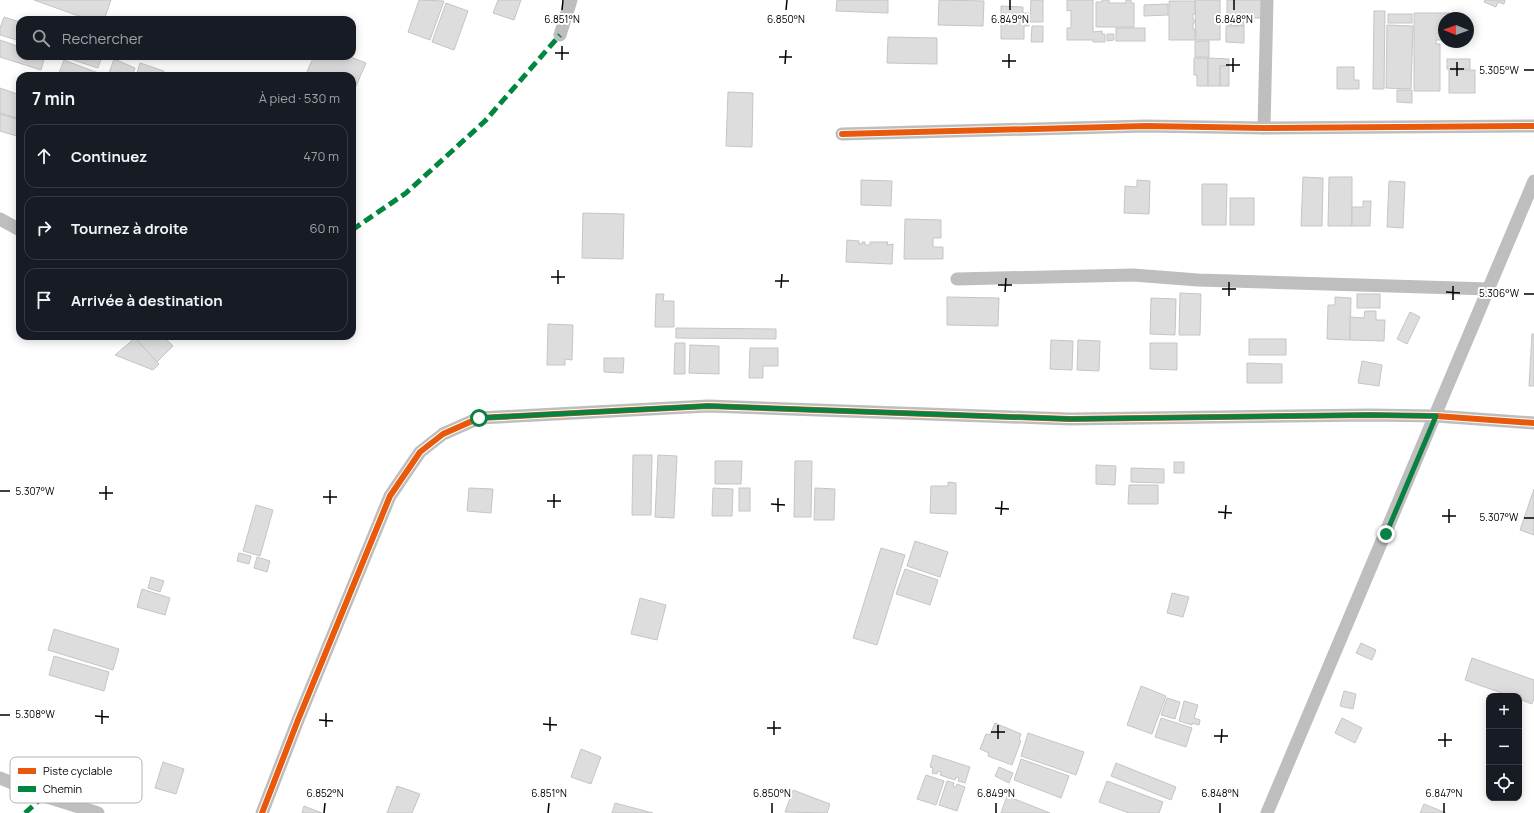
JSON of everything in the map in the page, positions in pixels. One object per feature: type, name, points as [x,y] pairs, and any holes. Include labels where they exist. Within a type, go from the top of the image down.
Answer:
[{"type":"street","points":[[560,35],[571,0]]},
{"type":"street","points":[[1264,128],[1267,0]]},
{"type":"street","points":[[842,134],[1146,126],[1264,128],[1534,126]]},
{"type":"street","points":[[1267,813],[1534,181]]},
{"type":"street","points":[[0,219],[16,228]]},
{"type":"street","points":[[957,279],[1133,275],[1198,280],[1489,289]]},
{"type":"street","points":[[262,813],[298,720],[390,496],[420,452],[444,434],[479,418],[708,406],[1070,419],[1370,415],[1436,416],[1534,423]]},
{"type":"street","points":[[0,778],[10,782]]},
{"type":"street","points":[[66,803],[98,813]]},
{"type":"building","points":[[34,0],[111,0],[105,16],[79,16]]},
{"type":"building","points":[[419,0],[444,1],[430,40],[408,32]]},
{"type":"building","points":[[498,0],[521,0],[514,20],[493,13]]},
{"type":"building","points":[[837,0],[888,0],[888,13],[836,11]]},
{"type":"building","points":[[939,0],[984,1],[983,26],[938,25]]},
{"type":"building","points":[[1031,0],[1043,0],[1043,22],[1030,22]]},
{"type":"building","points":[[1067,0],[1093,0],[1093,32],[1102,31],[1102,34],[1105,34],[1105,42],[1093,42],[1093,40],[1067,40],[1067,28],[1071,28],[1071,10],[1067,11]]},
{"type":"building","points":[[1102,0],[1109,0],[1109,3],[1126,3],[1126,0],[1131,0],[1131,3],[1134,3],[1134,27],[1096,27],[1096,2],[1102,2]]},
{"type":"building","points":[[1195,0],[1220,0],[1220,40],[1196,40]]},
{"type":"building","points":[[1227,0],[1262,0],[1262,18],[1243,18],[1244,26],[1227,25]]},
{"type":"building","points":[[1485,0],[1505,0],[1504,4],[1498,2],[1496,7],[1484,2]]},
{"type":"building","points":[[1169,1],[1195,1],[1195,14],[1193,14],[1193,20],[1195,20],[1195,23],[1193,23],[1193,29],[1195,29],[1195,40],[1169,40]]},
{"type":"building","points":[[446,3],[468,11],[454,50],[432,42]]},
{"type":"building","points":[[1168,4],[1168,15],[1144,16],[1144,5]]},
{"type":"building","points":[[1001,6],[1023,7],[1023,13],[1029,13],[1029,26],[1024,26],[1024,39],[1001,39]]},
{"type":"building","points":[[1374,11],[1385,11],[1384,89],[1373,89]]},
{"type":"building","points":[[1414,13],[1438,13],[1438,40],[1436,40],[1436,44],[1438,44],[1438,48],[1440,48],[1440,91],[1414,91]]},
{"type":"building","points":[[1388,14],[1412,14],[1412,23],[1388,23]]},
{"type":"building","points":[[4,17],[16,21],[16,40],[0,35],[0,28]]},
{"type":"building","points":[[1387,25],[1413,26],[1411,89],[1386,88]]},
{"type":"building","points":[[1032,26],[1043,26],[1043,42],[1031,42]]},
{"type":"building","points":[[1226,26],[1244,26],[1244,43],[1226,42]]},
{"type":"building","points":[[1116,28],[1145,28],[1145,41],[1116,41]]},
{"type":"building","points":[[1107,34],[1114,34],[1114,40],[1107,41]]},
{"type":"building","points":[[888,37],[937,38],[937,64],[887,63]]},
{"type":"building","points":[[0,40],[16,46],[16,60],[44,60],[41,70],[0,57]]},
{"type":"building","points":[[1195,41],[1209,41],[1209,57],[1195,57]]},
{"type":"building","points":[[1194,58],[1208,58],[1208,86],[1197,86],[1197,75],[1194,75]]},
{"type":"building","points":[[1208,58],[1229,59],[1229,66],[1220,66],[1220,86],[1208,86]]},
{"type":"building","points":[[356,59],[366,63],[356,86],[356,72],[307,72],[312,60]]},
{"type":"building","points":[[1447,59],[1470,59],[1470,69],[1447,69]]},
{"type":"building","points":[[64,60],[96,72],[60,72]]},
{"type":"building","points":[[73,60],[101,60],[98,68]]},
{"type":"building","points":[[114,60],[135,68],[134,72],[109,72]]},
{"type":"building","points":[[140,63],[164,71],[164,72],[137,72]]},
{"type":"building","points":[[1220,66],[1229,66],[1229,86],[1220,86]]},
{"type":"building","points":[[1337,67],[1354,67],[1354,80],[1359,80],[1359,89],[1337,89]]},
{"type":"building","points":[[1449,70],[1475,70],[1475,93],[1449,93]]},
{"type":"building","points":[[0,88],[16,94],[16,118],[0,113]]},
{"type":"building","points":[[1397,90],[1412,90],[1412,103],[1397,102]]},
{"type":"building","points":[[728,92],[753,93],[752,147],[726,146]]},
{"type":"building","points":[[0,114],[16,119],[16,136],[0,131]]},
{"type":"building","points":[[1303,177],[1323,178],[1322,226],[1301,226]]},
{"type":"building","points":[[1329,177],[1352,177],[1352,226],[1328,226]]},
{"type":"building","points":[[861,180],[892,181],[891,206],[861,205]]},
{"type":"building","points":[[1137,180],[1150,181],[1149,214],[1124,213],[1125,186],[1137,187]]},
{"type":"building","points":[[1389,181],[1405,182],[1403,228],[1387,227]]},
{"type":"building","points":[[1202,184],[1227,184],[1226,225],[1202,225]]},
{"type":"building","points":[[1230,198],[1254,198],[1254,225],[1230,225]]},
{"type":"building","points":[[1363,201],[1371,201],[1370,226],[1352,226],[1352,207],[1363,207]]},
{"type":"building","points":[[583,213],[624,214],[623,259],[582,258]]},
{"type":"building","points":[[905,219],[941,220],[941,238],[933,238],[933,247],[943,247],[943,259],[904,259]]},
{"type":"building","points":[[847,240],[859,241],[859,244],[865,242],[865,245],[870,245],[870,242],[888,242],[887,245],[893,244],[892,264],[846,262]]},
{"type":"building","points":[[1180,293],[1201,294],[1200,335],[1179,335]]},
{"type":"building","points":[[656,294],[664,294],[663,301],[674,301],[674,327],[655,327]]},
{"type":"building","points":[[1357,294],[1380,294],[1380,308],[1357,308]]},
{"type":"building","points":[[947,297],[999,298],[998,326],[947,325]]},
{"type":"building","points":[[1335,297],[1351,298],[1350,340],[1327,339],[1328,305],[1335,305]]},
{"type":"building","points":[[1151,298],[1176,299],[1175,335],[1150,334]]},
{"type":"building","points":[[1365,311],[1376,311],[1376,320],[1385,320],[1384,341],[1350,340],[1350,317],[1364,318]]},
{"type":"building","points":[[1410,312],[1420,317],[1407,344],[1397,339]]},
{"type":"building","points":[[548,324],[573,325],[572,360],[565,359],[565,365],[547,365]]},
{"type":"building","points":[[676,328],[776,329],[776,339],[676,338]]},
{"type":"building","points":[[1532,334],[1534,334],[1534,386],[1529,386]]},
{"type":"building","points":[[1249,339],[1286,339],[1286,355],[1249,355]]},
{"type":"building","points":[[133,340],[137,340],[159,364],[153,370],[115,355]]},
{"type":"building","points":[[167,340],[173,346],[157,362],[137,341]]},
{"type":"building","points":[[1051,340],[1073,341],[1072,370],[1050,369]]},
{"type":"building","points":[[1078,340],[1100,341],[1099,371],[1077,370]]},
{"type":"building","points":[[675,343],[685,343],[685,374],[674,374]]},
{"type":"building","points":[[1150,343],[1177,343],[1177,370],[1150,369]]},
{"type":"building","points":[[690,345],[719,346],[719,374],[689,373]]},
{"type":"building","points":[[750,348],[778,348],[778,366],[763,366],[763,378],[749,378]]},
{"type":"building","points":[[604,358],[624,358],[623,373],[604,372]]},
{"type":"building","points":[[1362,361],[1382,365],[1379,386],[1358,383]]},
{"type":"building","points":[[1247,363],[1282,364],[1282,383],[1247,383]]},
{"type":"building","points":[[633,455],[652,455],[651,515],[632,515]]},
{"type":"building","points":[[658,455],[677,456],[674,518],[655,517]]},
{"type":"building","points":[[715,461],[742,461],[741,484],[715,484]]},
{"type":"building","points":[[795,461],[812,461],[811,517],[794,517]]},
{"type":"building","points":[[1174,462],[1184,462],[1184,473],[1174,473]]},
{"type":"building","points":[[1096,465],[1116,466],[1115,485],[1096,484]]},
{"type":"building","points":[[1131,468],[1164,469],[1164,483],[1131,482]]},
{"type":"building","points":[[948,482],[956,483],[956,514],[930,513],[931,486],[948,486]]},
{"type":"building","points":[[1129,485],[1158,485],[1158,504],[1128,504]]},
{"type":"building","points":[[469,488],[493,489],[491,513],[467,511]]},
{"type":"building","points":[[713,488],[733,489],[732,516],[712,516]]},
{"type":"building","points":[[739,488],[750,488],[750,511],[739,511]]},
{"type":"building","points":[[815,488],[835,489],[834,520],[814,520]]},
{"type":"building","points":[[1534,489],[1534,535],[1520,530]]},
{"type":"building","points":[[256,505],[273,510],[260,556],[243,551]]},
{"type":"building","points":[[915,541],[948,552],[940,577],[907,566]]},
{"type":"building","points":[[881,548],[905,555],[877,645],[853,638]]},
{"type":"building","points":[[239,553],[251,556],[249,564],[237,561]]},
{"type":"building","points":[[257,557],[270,561],[267,572],[254,568]]},
{"type":"building","points":[[905,569],[938,580],[930,605],[896,594]]},
{"type":"building","points":[[151,577],[164,581],[160,592],[148,588]]},
{"type":"building","points":[[142,589],[170,598],[165,615],[137,607]]},
{"type":"building","points":[[1172,593],[1189,597],[1183,617],[1167,613]]},
{"type":"building","points":[[640,598],[666,605],[657,640],[631,634]]},
{"type":"building","points":[[54,629],[119,649],[113,670],[48,650]]},
{"type":"building","points":[[1361,643],[1376,650],[1372,660],[1356,653]]},
{"type":"building","points":[[54,656],[109,672],[104,691],[49,675]]},
{"type":"building","points":[[1472,658],[1534,680],[1534,698],[1532,704],[1522,700],[1522,693],[1502,693],[1465,680]]},
{"type":"building","points":[[1141,686],[1166,696],[1152,734],[1127,725]]},
{"type":"building","points":[[1344,691],[1356,694],[1353,709],[1340,706]]},
{"type":"building","points":[[1167,698],[1180,702],[1175,719],[1161,715]]},
{"type":"building","points":[[1184,701],[1198,705],[1194,718],[1200,720],[1199,725],[1192,723],[1192,725],[1179,721]]},
{"type":"building","points":[[1161,718],[1192,728],[1186,747],[1155,737]]},
{"type":"building","points":[[1342,718],[1362,728],[1355,743],[1335,733]]},
{"type":"building","points":[[995,723],[1021,734],[1019,740],[1021,741],[1012,765],[988,756],[989,753],[980,749],[986,734],[990,735]]},
{"type":"building","points":[[1028,733],[1084,752],[1076,775],[1021,756]]},
{"type":"building","points":[[581,749],[601,757],[591,784],[571,777]]},
{"type":"building","points":[[933,755],[970,767],[965,783],[958,781],[959,778],[956,777],[955,780],[940,775],[941,772],[938,771],[937,774],[932,773],[933,768],[930,767]]},
{"type":"building","points":[[1021,759],[1069,776],[1061,798],[1014,780]]},
{"type":"building","points":[[163,762],[184,769],[176,794],[155,788]]},
{"type":"building","points":[[1116,763],[1176,787],[1171,800],[1111,776]]},
{"type":"building","points":[[999,767],[1013,773],[1009,783],[995,776]]},
{"type":"building","points":[[926,775],[944,781],[936,805],[917,799]]},
{"type":"building","points":[[947,781],[954,783],[953,786],[956,787],[957,784],[965,787],[957,811],[939,805]]},
{"type":"building","points":[[1107,781],[1163,802],[1159,813],[1129,813],[1099,802]]},
{"type":"building","points":[[397,786],[420,794],[412,813],[387,813]]},
{"type":"building","points":[[793,790],[830,804],[827,813],[785,812]]},
{"type":"building","points":[[1007,796],[1050,813],[1001,813]]},
{"type":"building","points":[[615,803],[653,813],[612,813]]},
{"type":"building","points":[[1424,804],[1446,813],[1420,813]]},
{"type":"building","points":[[304,806],[322,813],[302,813]]},
{"type":"marked path","points":[[356,227],[406,193],[485,121],[560,35]]},
{"type":"marked path","points":[[25,813],[36,803]]},
{"type":"cycle path","points":[[842,134],[1146,126],[1264,128],[1534,126]]},
{"type":"cycle path","points":[[262,813],[298,720],[390,496],[420,452],[443,434],[479,418],[708,406],[1070,419],[1370,415],[1436,416],[1534,423]]},
{"type":"route","points":[[479,418],[708,406],[1070,419],[1370,415],[1436,416],[1386,534]]}]
